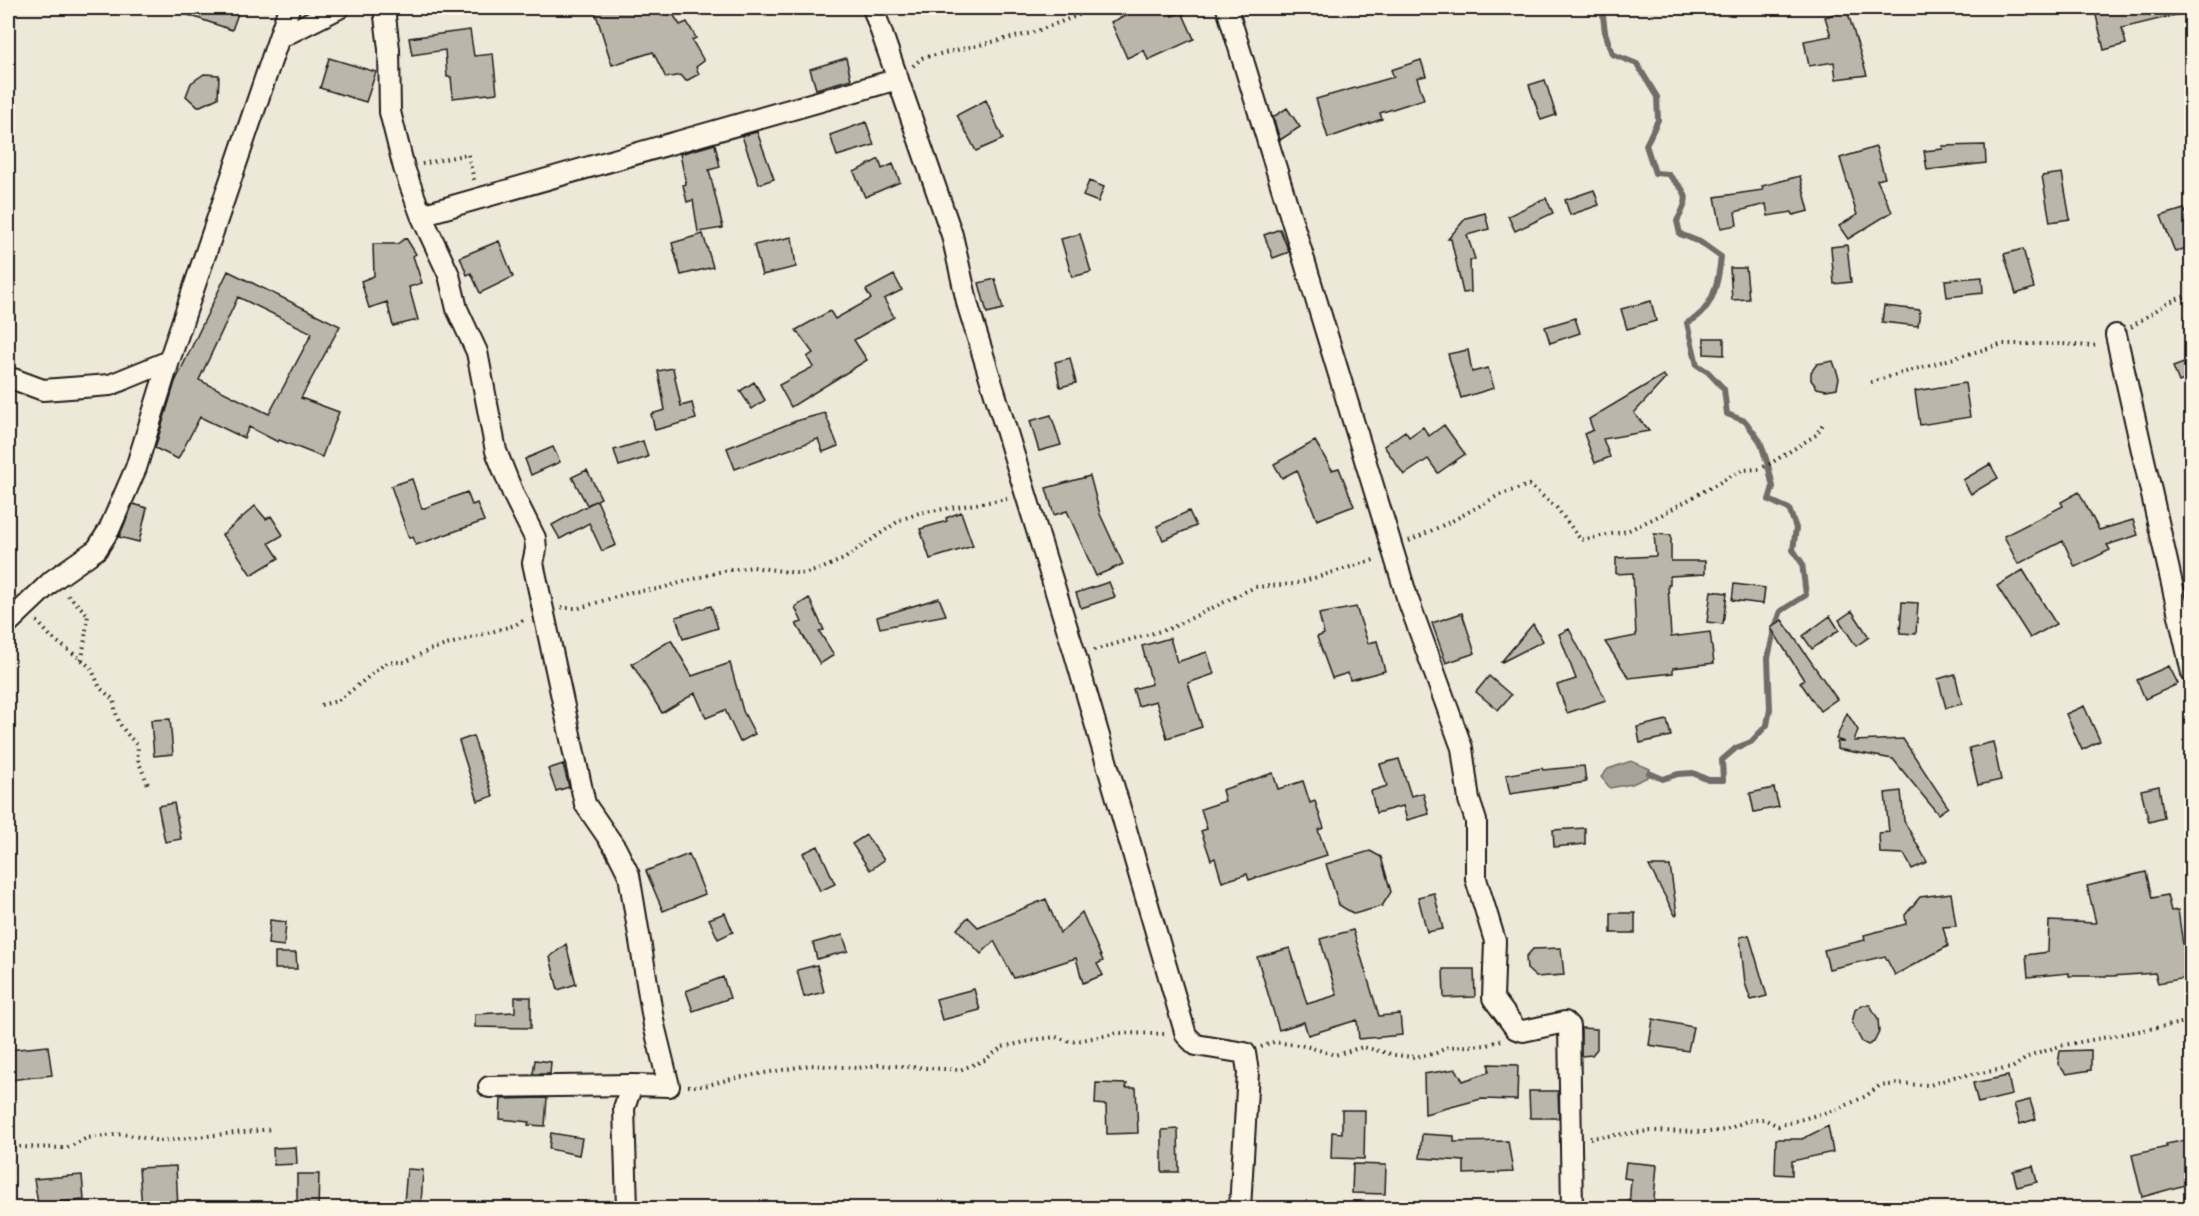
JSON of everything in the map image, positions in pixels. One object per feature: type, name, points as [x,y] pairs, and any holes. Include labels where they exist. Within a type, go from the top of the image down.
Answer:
[{"type":"street","points":[[14,617],[53,580],[97,549],[109,531],[136,468],[169,361],[289,8]]},
{"type":"street","points":[[279,38],[339,8]]},
{"type":"street","points":[[384,8],[389,49],[390,112],[404,168],[421,215],[449,275],[457,309],[477,352],[496,451],[514,496],[535,538],[536,549],[533,563],[585,804],[616,849],[629,875],[654,1025],[669,1086],[489,1087]]},
{"type":"street","points":[[873,8],[952,235],[968,306],[1075,654],[1186,1035],[1196,1045],[1245,1053],[1248,1072],[1240,1209]]},
{"type":"street","points":[[1227,8],[1392,550],[1464,753],[1469,800],[1476,825],[1476,879],[1495,941],[1492,998],[1516,1029],[1523,1030],[1565,1022],[1569,1026],[1572,1209]]},
{"type":"street","points":[[421,215],[898,80]]},
{"type":"street","points":[[2116,335],[2182,587],[2192,673]]},
{"type":"street","points":[[8,377],[43,390],[110,385],[169,361]]},
{"type":"street","points":[[627,1209],[624,1108],[632,1085]]},
{"type":"path","points":[[898,80],[922,58],[1032,33],[1097,8]]},
{"type":"path","points":[[404,168],[468,154],[478,199]]},
{"type":"path","points":[[1871,382],[2003,344],[2091,346],[2116,335],[2169,303],[2192,294]]},
{"type":"path","points":[[1075,654],[1113,646],[1171,628],[1255,587],[1294,584],[1380,558],[1499,495],[1529,485],[1556,507],[1581,540],[1627,531],[1742,470],[1759,469],[1768,465],[1816,435],[1823,424]]},
{"type":"path","points":[[321,705],[337,701],[387,662],[405,662],[429,650],[558,608],[579,608],[632,592],[658,589],[723,571],[753,567],[803,574],[844,559],[900,520],[919,513],[1026,496]]},
{"type":"path","points":[[53,580],[88,615],[82,660]]},
{"type":"path","points":[[14,617],[37,621],[52,638],[91,668],[100,688],[114,700],[116,717],[122,728],[138,746],[137,758],[149,787]]},
{"type":"path","points":[[1571,1139],[1614,1137],[1650,1131],[1709,1132],[1725,1130],[1747,1121],[1764,1119],[1776,1126],[1838,1109],[1866,1096],[1879,1086],[1930,1085],[1954,1077],[2012,1068],[2032,1055],[2059,1046],[2192,1021]]},
{"type":"path","points":[[1245,1053],[1274,1042],[1306,1046],[1335,1055],[1363,1047],[1395,1056],[1412,1056],[1434,1054],[1448,1047],[1488,1045],[1509,1038],[1516,1029]]},
{"type":"path","points":[[669,1086],[704,1086],[730,1079],[810,1065],[858,1068],[879,1065],[960,1070],[985,1060],[1002,1047],[1040,1039],[1056,1037],[1071,1042],[1119,1033],[1186,1035]]},
{"type":"path","points":[[8,1144],[16,1147],[67,1148],[87,1138],[123,1134],[160,1141],[272,1129]]},
{"type":"shaded area","points":[[1631,761],[1650,769],[1648,777],[1632,784],[1610,788],[1601,777],[1608,769]]},
{"type":"building","points":[[175,8],[240,8],[232,30],[174,10]]},
{"type":"building","points":[[594,8],[669,8],[680,25],[687,22],[696,38],[692,40],[704,61],[696,67],[699,74],[686,81],[681,75],[666,78],[653,52],[612,65]]},
{"type":"building","points":[[1144,8],[1168,8],[1172,16],[1182,12],[1194,39],[1148,60],[1144,50],[1127,58],[1111,22]]},
{"type":"building","points":[[2111,8],[2179,8],[2180,14],[2122,28],[2126,44],[2104,50],[2095,11]]},
{"type":"building","points":[[1847,10],[1867,75],[1836,79],[1834,62],[1809,66],[1804,41],[1831,36],[1825,17]]},
{"type":"building","points":[[470,30],[474,56],[493,54],[497,93],[453,98],[451,77],[447,77],[445,50],[412,55],[409,38]]},
{"type":"building","points":[[329,58],[376,72],[366,102],[320,88]]},
{"type":"building","points":[[846,58],[851,79],[816,89],[810,69]]},
{"type":"building","points":[[1421,60],[1426,76],[1417,78],[1424,99],[1380,113],[1382,119],[1328,138],[1316,99],[1394,77],[1391,70]]},
{"type":"building","points":[[204,74],[219,75],[218,98],[198,107],[186,96],[191,83]]},
{"type":"building","points":[[1545,80],[1556,115],[1541,120],[1529,85]]},
{"type":"building","points":[[986,100],[1003,139],[976,151],[957,115]]},
{"type":"building","points":[[1287,108],[1300,127],[1280,140],[1273,117]]},
{"type":"building","points":[[866,122],[874,145],[837,156],[830,135]]},
{"type":"building","points":[[757,132],[774,179],[759,184],[742,136]]},
{"type":"building","points":[[715,144],[720,167],[709,170],[723,228],[698,232],[693,200],[687,202],[683,185],[686,184],[680,154]]},
{"type":"building","points":[[1985,145],[1986,163],[1927,170],[1924,151],[1943,149],[1942,146]]},
{"type":"building","points":[[1876,147],[1885,178],[1877,180],[1892,212],[1848,239],[1839,226],[1857,215],[1840,158]]},
{"type":"building","points":[[879,159],[882,169],[893,164],[900,182],[865,197],[854,172]]},
{"type":"building","points":[[2062,173],[2070,219],[2050,222],[2042,176]]},
{"type":"building","points":[[1800,176],[1809,211],[1793,215],[1792,212],[1768,216],[1766,204],[1735,212],[1737,225],[1721,228],[1715,197],[1763,190],[1762,186]]},
{"type":"building","points":[[1089,181],[1104,187],[1098,202],[1083,196]]},
{"type":"building","points":[[1594,190],[1599,205],[1570,215],[1565,200]]},
{"type":"building","points":[[1546,198],[1553,213],[1515,231],[1508,216]]},
{"type":"building","points":[[2184,209],[2192,226],[2192,246],[2175,252],[2161,216]]},
{"type":"building","points":[[1485,213],[1489,229],[1467,235],[1475,259],[1470,260],[1471,292],[1463,293],[1451,239],[1448,239],[1466,218]]},
{"type":"building","points":[[1280,229],[1289,252],[1273,258],[1264,235]]},
{"type":"building","points":[[703,234],[713,267],[681,275],[672,243]]},
{"type":"building","points":[[1080,234],[1091,272],[1072,277],[1061,239]]},
{"type":"building","points":[[792,237],[796,267],[762,275],[754,245]]},
{"type":"building","points":[[406,238],[416,254],[413,256],[422,283],[409,287],[418,320],[393,326],[387,302],[369,308],[361,281],[374,276],[373,244],[397,244]]},
{"type":"building","points":[[499,241],[513,277],[480,293],[471,273],[467,275],[460,257]]},
{"type":"building","points":[[1847,245],[1851,282],[1834,284],[1831,247]]},
{"type":"building","points":[[2023,249],[2034,288],[2016,294],[2004,254]]},
{"type":"building","points":[[1730,268],[1746,268],[1749,299],[1732,300]]},
{"type":"building","points":[[228,271],[340,326],[301,398],[339,412],[322,457],[279,440],[278,442],[249,427],[244,438],[200,417],[178,459],[155,448],[175,382]],"holes":[[[238,297],[312,333],[269,414],[199,380]]]},
{"type":"building","points":[[894,275],[902,290],[884,299],[894,317],[854,340],[867,360],[791,407],[779,385],[813,367],[807,357],[813,353],[796,330],[830,311],[835,319],[871,299],[866,290]]},
{"type":"building","points":[[1982,277],[1983,293],[1947,297],[1945,280]]},
{"type":"building","points":[[995,279],[1003,309],[987,313],[979,283]]},
{"type":"building","points":[[1651,301],[1656,321],[1627,329],[1621,309]]},
{"type":"building","points":[[1884,306],[1920,310],[1918,326],[1882,322]]},
{"type":"building","points":[[1575,318],[1580,333],[1550,343],[1545,327]]},
{"type":"building","points":[[1704,338],[1724,338],[1724,355],[1704,354]]},
{"type":"building","points":[[1468,350],[1472,372],[1488,368],[1494,388],[1461,398],[1448,354]]},
{"type":"building","points":[[1070,358],[1076,383],[1060,387],[1055,362]]},
{"type":"building","points":[[2192,360],[2192,377],[2179,382],[2173,367]]},
{"type":"building","points":[[1833,361],[1839,378],[1837,388],[1826,390],[1817,388],[1811,380],[1811,372],[1817,364]]},
{"type":"building","points":[[673,368],[681,406],[692,403],[696,419],[655,430],[651,414],[665,410],[658,371]]},
{"type":"building","points":[[1663,375],[1666,378],[1634,413],[1649,431],[1603,439],[1610,457],[1595,463],[1584,434],[1593,430],[1589,419]]},
{"type":"building","points":[[754,382],[765,400],[752,409],[740,391]]},
{"type":"building","points":[[1965,383],[1970,417],[1920,425],[1915,391]]},
{"type":"building","points":[[825,413],[838,446],[823,452],[818,439],[735,469],[727,448],[796,421]]},
{"type":"building","points":[[1051,415],[1061,445],[1039,451],[1030,421]]},
{"type":"building","points":[[1444,425],[1465,454],[1438,473],[1428,459],[1404,475],[1384,446],[1405,431],[1409,437],[1423,427],[1429,436]]},
{"type":"building","points":[[643,441],[648,457],[619,466],[614,450]]},
{"type":"building","points":[[1315,441],[1332,470],[1339,468],[1354,506],[1317,520],[1297,470],[1282,478],[1274,464]]},
{"type":"building","points":[[553,447],[560,462],[531,475],[525,459]]},
{"type":"building","points":[[1990,464],[1998,478],[1971,494],[1963,480]]},
{"type":"building","points":[[587,470],[601,498],[587,505],[572,477]]},
{"type":"building","points":[[1090,476],[1100,514],[1123,564],[1096,576],[1067,511],[1054,515],[1046,488]]},
{"type":"building","points":[[412,479],[422,509],[467,492],[472,505],[477,503],[484,521],[416,545],[413,537],[409,538],[391,486]]},
{"type":"building","points":[[2079,492],[2099,530],[2133,520],[2138,535],[2107,545],[2110,550],[2075,567],[2063,541],[2018,564],[2004,536],[2063,506],[2061,502]]},
{"type":"building","points":[[597,500],[616,545],[602,551],[589,523],[560,539],[552,525]]},
{"type":"building","points":[[133,504],[147,508],[139,542],[119,537]]},
{"type":"building","points":[[255,506],[266,519],[271,516],[283,535],[269,543],[279,558],[251,575],[222,535]]},
{"type":"building","points":[[1189,511],[1196,526],[1163,540],[1157,526]]},
{"type":"building","points":[[961,512],[973,546],[930,559],[920,529],[947,521],[946,518]]},
{"type":"building","points":[[1654,534],[1671,535],[1671,561],[1705,561],[1705,574],[1670,576],[1670,585],[1668,585],[1671,637],[1710,632],[1714,663],[1673,668],[1673,673],[1629,678],[1605,642],[1636,636],[1633,573],[1616,574],[1616,558],[1656,556]]},
{"type":"building","points":[[2023,570],[2056,624],[2030,638],[1997,586]]},
{"type":"building","points":[[1109,582],[1115,597],[1081,608],[1076,593]]},
{"type":"building","points":[[1734,584],[1765,588],[1763,604],[1732,600]]},
{"type":"building","points":[[1711,591],[1727,593],[1723,624],[1707,622]]},
{"type":"building","points":[[809,598],[824,630],[819,631],[834,655],[820,664],[796,624],[802,622],[795,607]]},
{"type":"building","points":[[939,598],[946,615],[880,628],[877,617]]},
{"type":"building","points":[[1902,602],[1918,603],[1916,634],[1900,633]]},
{"type":"building","points":[[711,606],[718,628],[683,639],[676,617]]},
{"type":"building","points":[[1356,607],[1368,643],[1377,641],[1385,671],[1350,680],[1348,673],[1332,678],[1317,637],[1324,634],[1319,614]]},
{"type":"building","points":[[1852,611],[1869,637],[1856,646],[1839,620]]},
{"type":"building","points":[[1462,613],[1475,653],[1446,663],[1432,623]]},
{"type":"building","points":[[1830,616],[1839,630],[1812,649],[1803,636]]},
{"type":"building","points":[[1782,620],[1837,699],[1820,711],[1800,682],[1804,680],[1771,628]]},
{"type":"building","points":[[1533,624],[1543,641],[1501,662]]},
{"type":"building","points":[[1569,629],[1606,700],[1567,713],[1557,685],[1576,679],[1559,634]]},
{"type":"building","points":[[1170,638],[1177,662],[1207,652],[1214,674],[1188,683],[1202,727],[1167,738],[1156,701],[1138,706],[1133,689],[1152,684],[1142,646]]},
{"type":"building","points":[[671,640],[692,676],[730,663],[743,711],[755,734],[740,742],[725,710],[706,718],[695,693],[662,713],[632,664]]},
{"type":"building","points":[[2169,666],[2178,684],[2145,699],[2137,680]]},
{"type":"building","points":[[1955,674],[1962,704],[1946,708],[1938,679]]},
{"type":"building","points":[[1489,676],[1511,695],[1498,710],[1476,692]]},
{"type":"building","points":[[2084,706],[2100,741],[2082,750],[2066,714]]},
{"type":"building","points":[[1847,713],[1858,730],[1854,741],[1903,739],[1948,807],[1938,814],[1893,759],[1837,749],[1837,742],[1844,742],[1836,739]]},
{"type":"building","points":[[170,719],[173,754],[154,756],[151,720]]},
{"type":"building","points":[[1667,720],[1671,736],[1640,743],[1637,727]]},
{"type":"building","points":[[473,736],[493,796],[478,801],[459,741]]},
{"type":"building","points":[[1993,742],[2001,780],[1978,785],[1969,748]]},
{"type":"building","points":[[1399,759],[1411,796],[1423,793],[1429,814],[1407,820],[1403,806],[1376,813],[1371,791],[1387,786],[1380,764]]},
{"type":"building","points":[[563,764],[569,787],[556,791],[548,769]]},
{"type":"building","points":[[1584,766],[1586,782],[1510,794],[1506,775],[1542,768],[1543,770]]},
{"type":"building","points":[[1273,773],[1278,789],[1303,781],[1310,803],[1315,801],[1324,828],[1318,830],[1327,855],[1249,880],[1247,874],[1222,882],[1215,858],[1211,860],[1201,831],[1207,829],[1201,809],[1225,801],[1222,790]]},
{"type":"building","points":[[2159,786],[2164,818],[2149,822],[2141,790]]},
{"type":"building","points":[[1774,788],[1779,807],[1754,812],[1750,793]]},
{"type":"building","points":[[1901,791],[1904,821],[1927,862],[1912,869],[1904,854],[1880,853],[1879,833],[1889,832],[1885,793]]},
{"type":"building","points":[[174,803],[181,839],[165,842],[158,806]]},
{"type":"building","points":[[1585,828],[1585,844],[1554,847],[1553,830]]},
{"type":"building","points":[[866,835],[884,860],[870,870],[852,844]]},
{"type":"building","points":[[818,846],[835,884],[820,891],[803,853]]},
{"type":"building","points":[[1370,851],[1381,857],[1391,892],[1382,906],[1354,914],[1339,905],[1326,864]]},
{"type":"building","points":[[689,854],[705,894],[663,911],[646,871]]},
{"type":"building","points":[[1649,866],[1670,866],[1677,914],[1675,915]]},
{"type":"building","points":[[2146,872],[2152,898],[2167,895],[2171,911],[2178,910],[2183,945],[2187,945],[2192,977],[2158,983],[2155,973],[2069,976],[2069,973],[2028,977],[2026,955],[2048,952],[2049,921],[2096,923],[2087,886]]},
{"type":"building","points":[[1434,893],[1443,929],[1427,932],[1418,897]]},
{"type":"building","points":[[1951,893],[1956,926],[1943,927],[1948,946],[1895,975],[1885,956],[1829,969],[1824,950],[1865,940],[1864,935],[1906,924],[1905,915],[1920,897]]},
{"type":"building","points":[[1046,899],[1060,933],[1082,912],[1103,961],[1097,964],[1103,975],[1083,983],[1076,958],[1014,978],[994,941],[981,954],[957,929],[968,917],[978,927]]},
{"type":"building","points":[[725,913],[733,932],[718,939],[709,919]]},
{"type":"building","points":[[1611,913],[1635,913],[1635,933],[1611,933]]},
{"type":"building","points":[[270,920],[286,922],[284,946],[268,944]]},
{"type":"building","points":[[1353,930],[1379,1016],[1400,1014],[1402,1035],[1359,1039],[1357,1020],[1308,1035],[1304,1022],[1279,1030],[1257,957],[1290,948],[1307,1004],[1337,995],[1320,939]]},
{"type":"building","points":[[843,935],[848,951],[817,959],[813,943]]},
{"type":"building","points":[[1749,935],[1767,996],[1751,1000],[1745,983],[1740,937]]},
{"type":"building","points":[[566,944],[576,984],[558,990],[550,957]]},
{"type":"building","points":[[1561,948],[1564,975],[1536,977],[1527,969],[1526,957],[1533,949]]},
{"type":"building","points":[[275,953],[296,953],[297,969],[275,969]]},
{"type":"building","points":[[817,965],[824,992],[804,997],[797,970]]},
{"type":"building","points":[[1443,969],[1474,969],[1475,997],[1444,998]]},
{"type":"building","points":[[723,977],[730,998],[693,1011],[686,991]]},
{"type":"building","points":[[974,989],[980,1010],[942,1020],[936,999]]},
{"type":"building","points":[[515,997],[531,997],[531,1028],[475,1027],[475,1014],[515,1012]]},
{"type":"building","points":[[1862,1005],[1870,1005],[1878,1019],[1879,1032],[1874,1042],[1868,1045],[1862,1042],[1852,1023],[1855,1010]]},
{"type":"building","points":[[1653,1019],[1693,1027],[1688,1051],[1649,1045]]},
{"type":"building","points":[[1581,1028],[1597,1029],[1597,1049],[1592,1055],[1581,1056]]},
{"type":"building","points":[[48,1046],[52,1075],[10,1080],[8,1050]]},
{"type":"building","points":[[2091,1050],[2091,1070],[2066,1074],[2058,1064],[2060,1051]]},
{"type":"building","points":[[535,1060],[551,1062],[550,1074],[533,1074]]},
{"type":"building","points":[[1489,1064],[1518,1065],[1517,1100],[1481,1099],[1425,1114],[1424,1074],[1456,1069],[1463,1081],[1489,1072]]},
{"type":"building","points":[[2008,1076],[2012,1095],[1978,1103],[1973,1083]]},
{"type":"building","points":[[1096,1083],[1127,1084],[1126,1088],[1136,1088],[1138,1133],[1107,1134],[1106,1105],[1095,1104]]},
{"type":"building","points":[[1529,1091],[1558,1091],[1559,1118],[1530,1118]]},
{"type":"building","points":[[547,1098],[545,1126],[500,1119],[501,1099]]},
{"type":"building","points":[[2030,1100],[2036,1119],[2020,1124],[2014,1104]]},
{"type":"building","points":[[1342,1110],[1365,1110],[1364,1159],[1331,1158],[1332,1132],[1342,1133]]},
{"type":"building","points":[[1828,1126],[1833,1152],[1792,1161],[1792,1175],[1775,1174],[1776,1139],[1802,1139]]},
{"type":"building","points":[[1178,1129],[1179,1172],[1162,1172],[1162,1130]]},
{"type":"building","points":[[551,1133],[582,1138],[579,1155],[549,1149]]},
{"type":"building","points":[[1422,1134],[1454,1136],[1454,1142],[1508,1141],[1513,1172],[1464,1174],[1464,1161],[1420,1158]]},
{"type":"building","points":[[2192,1139],[2192,1183],[2142,1197],[2132,1155],[2167,1147],[2166,1144]]},
{"type":"building","points":[[296,1147],[297,1164],[274,1165],[273,1148]]},
{"type":"building","points":[[1626,1162],[1657,1165],[1653,1209],[1629,1209],[1631,1179],[1624,1178]]},
{"type":"building","points":[[1353,1164],[1386,1165],[1385,1194],[1352,1193]]},
{"type":"building","points":[[176,1166],[178,1209],[142,1209],[139,1168]]},
{"type":"building","points":[[2033,1166],[2037,1182],[2017,1187],[2013,1171]]},
{"type":"building","points":[[407,1169],[423,1170],[421,1205],[404,1203]]},
{"type":"building","points":[[297,1174],[319,1174],[318,1209],[297,1209]]},
{"type":"building","points":[[82,1175],[84,1200],[38,1204],[34,1179]]},
{"type":"waterway","points":[[1602,8],[1605,32],[1612,54],[1637,64],[1657,97],[1658,120],[1646,145],[1655,173],[1668,174],[1685,195],[1685,205],[1677,221],[1680,234],[1700,242],[1721,257],[1713,296],[1703,311],[1687,323],[1697,365],[1708,372],[1724,389],[1727,414],[1745,421],[1760,441],[1773,487],[1769,500],[1789,509],[1796,528],[1793,550],[1802,563],[1806,595],[1781,611],[1774,630],[1768,658],[1770,709],[1767,725],[1751,742],[1736,748],[1722,760],[1723,780],[1708,780],[1693,773],[1678,774],[1663,779],[1649,773]]}]
